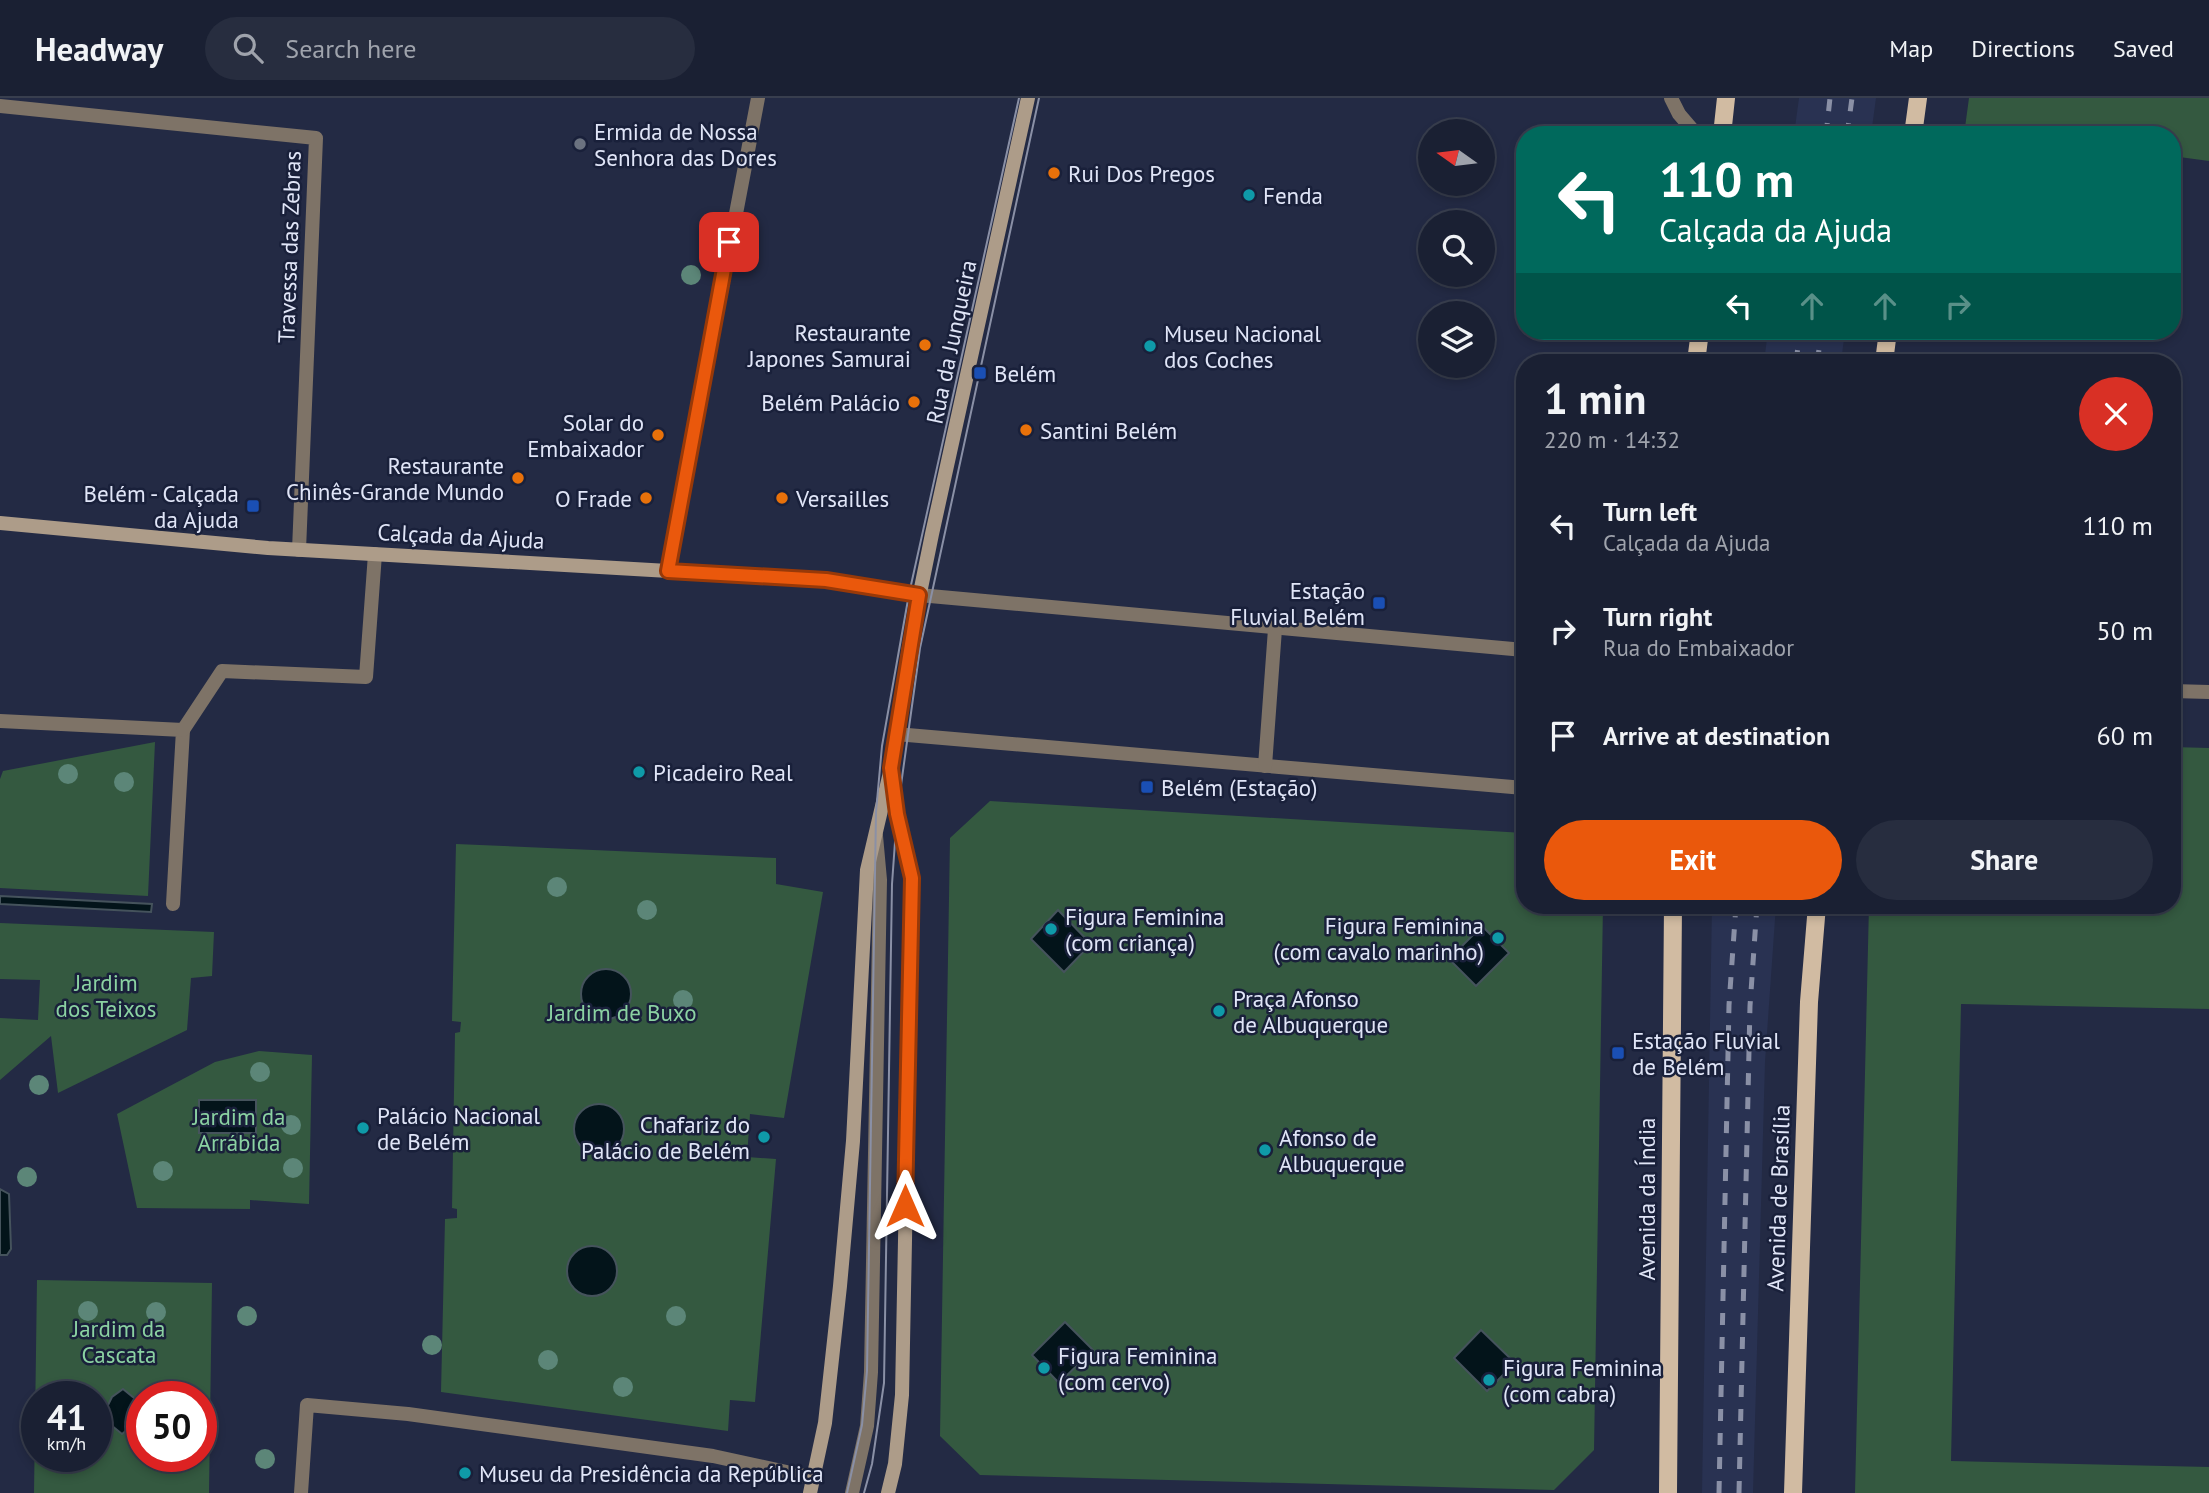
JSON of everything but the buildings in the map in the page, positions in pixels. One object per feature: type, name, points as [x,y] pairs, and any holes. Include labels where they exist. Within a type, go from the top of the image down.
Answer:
[{"type":"main road","name":"Rua da Junqueira","points":[[919,595],[1028,98]]},
{"type":"main road","points":[[1723,126],[1726,98]]},
{"type":"main road","points":[[1914,126],[1918,98]]},
{"type":"main road","name":"Calçada da Ajuda","points":[[0,523],[299,550],[826,580],[919,595]]},
{"type":"main road","points":[[810,1493],[825,1423],[840,1286],[853,1141],[867,870],[891,768],[919,595]]},
{"type":"main road","points":[[888,1493],[895,1464],[902,1395],[912,878],[897,814],[891,768]]},
{"type":"main road","name":"Avenida da Índia","points":[[1668,1493],[1673,914]]},
{"type":"main road","name":"Avenida de Brasília","points":[[1793,1493],[1809,1002],[1816,914]]},
{"type":"street","points":[[668,571],[758,98]]},
{"type":"street","points":[[1671,98],[1689,126]]},
{"type":"street","name":"Travessa das Zebras","points":[[0,106],[316,138],[299,550]]},
{"type":"street","points":[[173,904],[183,730],[222,671],[366,677],[375,554]]},
{"type":"street","points":[[919,595],[1516,649]]},
{"type":"street","points":[[1265,766],[1275,629]]},
{"type":"street","points":[[2181,691],[2209,692]]},
{"type":"street","points":[[0,721],[183,730]]},
{"type":"street","points":[[896,734],[1516,788]]},
{"type":"street","points":[[852,1493],[867,1426],[871,1371],[880,880],[876,831]]},
{"type":"street","points":[[301,1493],[307,1405],[408,1414],[713,1455],[814,1478]]},
{"type":"shaded area","points":[[1799,98],[1876,98],[1872,126],[1795,126]]},
{"type":"shaded area","points":[[1767,340],[1844,340],[1842,354],[1765,354]]},
{"type":"shaded area","points":[[0,896],[152,904],[151,912],[0,904]]},
{"type":"shaded area","points":[[1058,910],[1091,944],[1064,972],[1031,939]]},
{"type":"shaded area","points":[[1712,914],[1775,914],[1765,1062],[1753,1493],[1702,1493]]},
{"type":"shaded area","points":[[1482,926],[1509,953],[1476,986],[1449,959]]},
{"type":"shaded area","points":[[606,969],[624,976],[631,994],[624,1012],[606,1019],[588,1012],[581,994],[588,976]]},
{"type":"shaded area","points":[[199,1100],[256,1100],[256,1133],[199,1133]]},
{"type":"shaded area","points":[[599,1104],[617,1111],[624,1129],[617,1147],[599,1154],[581,1147],[574,1129],[581,1111]]},
{"type":"shaded area","points":[[0,1189],[9,1194],[11,1249],[7,1255],[0,1255]]},
{"type":"shaded area","points":[[592,1246],[610,1253],[617,1271],[610,1289],[592,1296],[574,1289],[567,1271],[574,1253]]},
{"type":"shaded area","points":[[1065,1322],[1093,1350],[1059,1383],[1032,1355]]},
{"type":"shaded area","points":[[1481,1330],[1515,1363],[1487,1391],[1454,1358]]},
{"type":"shaded area","points":[[123,1389],[126,1391],[126,1431],[122,1434],[112,1426],[112,1397]]},
{"type":"green space","points":[[1969,98],[2209,98],[2209,161],[2181,157],[2181,126],[1965,126]]},
{"type":"green space","points":[[155,742],[148,896],[0,888],[0,779],[3,771]]},
{"type":"green space","points":[[2181,747],[2209,748],[2209,1009],[1961,1004],[1951,1461],[2209,1467],[2209,1493],[1855,1493],[1869,914],[2181,914]]},
{"type":"green space","points":[[990,801],[1516,833],[1516,914],[1603,914],[1594,1450],[1554,1490],[980,1475],[940,1436],[950,838]]},
{"type":"green space","name":"Jardim de Buxo","points":[[456,844],[776,858],[776,884],[823,892],[784,1118],[750,1114],[747,1157],[776,1159],[755,1402],[730,1400],[728,1431],[441,1392],[445,1219],[457,1218],[457,1209],[452,1208],[455,1033],[460,1032],[461,1022],[452,1021]]},
{"type":"green space","name":"Jardim dos Teixos","points":[[0,923],[214,932],[212,976],[191,978],[187,1030],[58,1093],[51,1036],[0,1080],[0,1018],[38,1020],[40,980],[0,979]]},
{"type":"green space","name":"Jardim da Arrábida","points":[[259,1051],[312,1055],[309,1204],[250,1200],[250,1209],[137,1208],[117,1114],[215,1062]]},
{"type":"green space","name":"Jardim da Cascata","points":[[37,1280],[212,1283],[211,1381],[126,1381],[126,1472],[209,1472],[209,1493],[34,1493],[34,1472],[112,1472],[112,1381],[36,1381]]},
{"type":"tram line","points":[[847,1493],[862,1425],[867,1371],[876,812],[882,746],[909,594],[1019,98]]},
{"type":"tram line","points":[[864,1493],[872,1464],[884,1383],[892,884],[897,814],[920,648],[1039,98]]},
{"type":"railway","points":[[1827,126],[1830,98]]},
{"type":"railway","points":[[1848,126],[1852,98]]},
{"type":"railway","points":[[1797,354],[1799,340]]},
{"type":"railway","points":[[1818,354],[1821,340]]},
{"type":"railway","points":[[1719,1493],[1729,1005],[1735,914]]},
{"type":"railway","points":[[1739,1493],[1750,1006],[1756,914]]},
{"type":"place","name":"Ermida de Nossa Senhora das Dores","points":[[580,144]]},
{"type":"place","name":"Rui Dos Pregos","points":[[1054,173]]},
{"type":"place","name":"Fenda","points":[[1249,195]]},
{"type":"place","name":"Restaurante Japones Samurai","points":[[925,345]]},
{"type":"place","name":"Museu Nacional dos Coches","points":[[1150,346]]},
{"type":"place","name":"Belém","points":[[980,373]]},
{"type":"place","name":"Belém Palácio","points":[[914,402]]},
{"type":"place","name":"Santini Belém","points":[[1026,430]]},
{"type":"place","name":"Solar do Embaixador","points":[[658,435]]},
{"type":"place","name":"Restaurante Chinês-Grande Mundo","points":[[518,478]]},
{"type":"place","name":"O Frade","points":[[646,498]]},
{"type":"place","name":"Versailles","points":[[782,498]]},
{"type":"place","name":"Belém - Calçada da Ajuda","points":[[253,506]]},
{"type":"place","name":"Estação Fluvial Belém","points":[[1379,603]]},
{"type":"place","name":"Picadeiro Real","points":[[639,772]]},
{"type":"place","name":"Belém (Estação)","points":[[1147,787]]},
{"type":"place","name":"Figura Feminina (com criança)","points":[[1051,929]]},
{"type":"place","name":"Figura Feminina (com cavalo marinho)","points":[[1498,938]]},
{"type":"place","name":"Praça Afonso de Albuquerque","points":[[1219,1011]]},
{"type":"place","name":"Estação Fluvial de Belém","points":[[1618,1053]]},
{"type":"place","name":"Palácio Nacional de Belém","points":[[363,1128]]},
{"type":"place","name":"Chafariz do Palácio de Belém","points":[[764,1137]]},
{"type":"place","name":"Afonso de Albuquerque","points":[[1265,1150]]},
{"type":"place","name":"Figura Feminina (com cervo)","points":[[1044,1368]]},
{"type":"place","name":"Figura Feminina (com cabra)","points":[[1489,1380]]},
{"type":"place","name":"Museu da Presidência da República","points":[[465,1473]]},
{"type":"route","points":[[729,242],[668,571],[826,580],[919,595],[891,768],[897,814],[912,878],[907,1009],[905,1206]]}]
